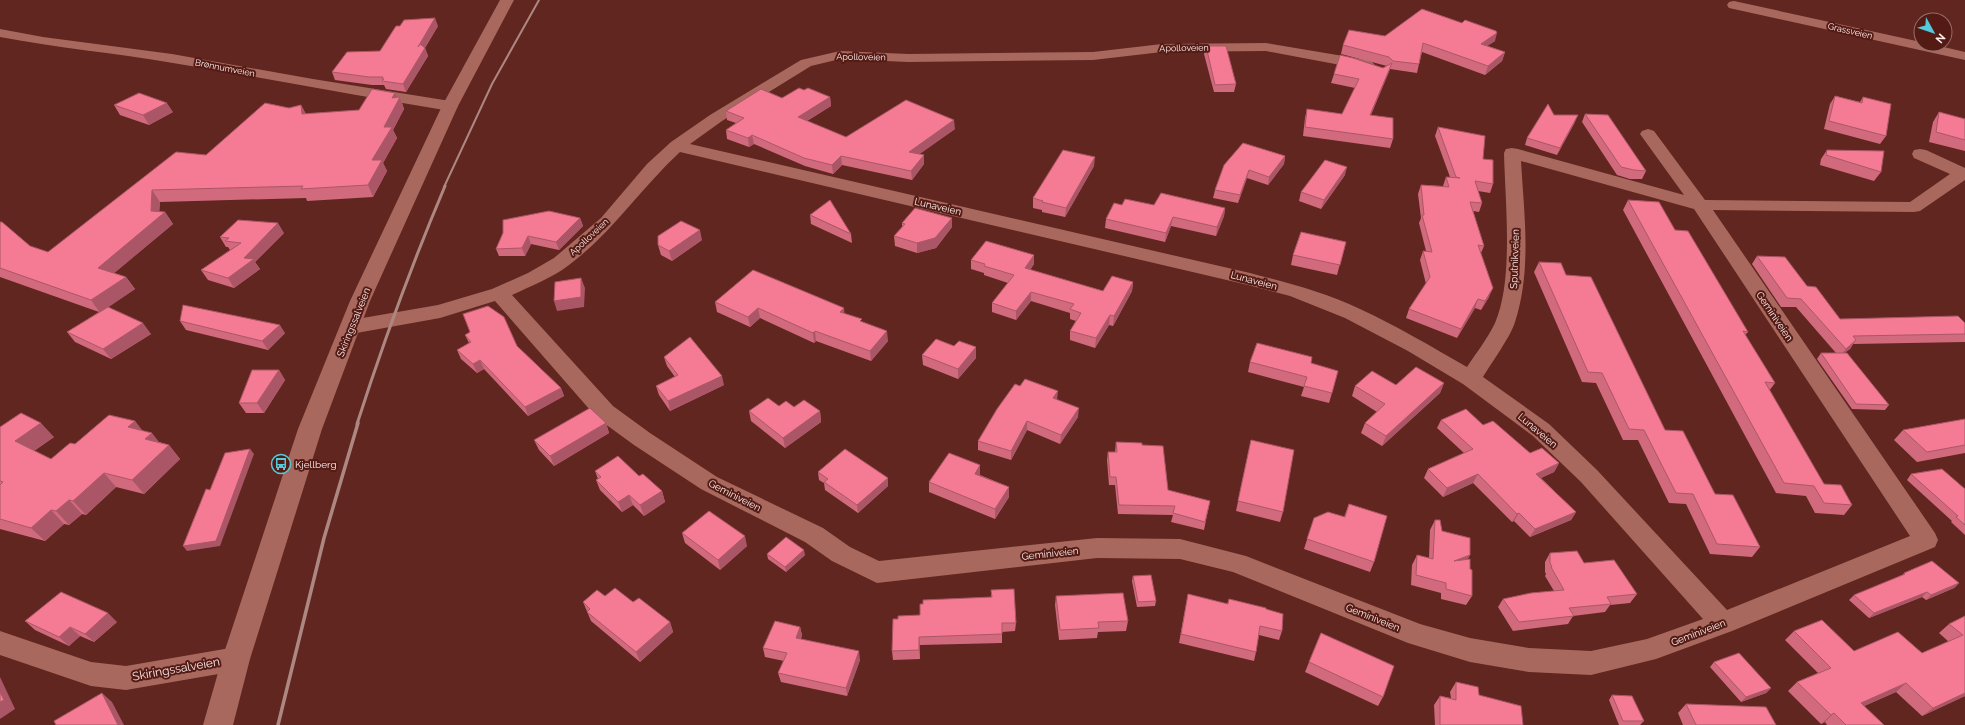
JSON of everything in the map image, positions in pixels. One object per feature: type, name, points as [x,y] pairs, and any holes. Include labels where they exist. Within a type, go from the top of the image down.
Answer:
[{"type":"main road","name":"Skiringssalveien","points":[[218,725],[236,659],[310,429],[360,301],[450,106],[507,0]]},
{"type":"street","name":"Grassveien","points":[[1734,5],[1965,56]]},
{"type":"street","name":"Brønnumveien","points":[[0,33],[43,41],[172,58],[313,84],[450,106]]},
{"type":"street","name":"Apolloveien","points":[[351,327],[440,311],[499,294],[535,277],[561,262],[607,222],[653,168],[677,146],[716,118],[784,75],[806,64],[823,58],[840,55],[908,58],[1092,56],[1162,48],[1266,47],[1353,61],[1381,70]]},
{"type":"street","name":"Geminiveien","points":[[499,294],[605,412],[642,439],[709,483],[814,535],[841,554],[877,572],[1097,548],[1180,549],[1237,563],[1417,635],[1470,650],[1529,660],[1591,663],[1647,651],[1723,623],[1926,540],[1700,205],[1648,134]]},
{"type":"street","name":"Lunaveien","points":[[677,146],[1250,279],[1297,292],[1352,314],[1415,346],[1471,379],[1541,430],[1589,476],[1723,623]]},
{"type":"street","name":"Sputnikveien","points":[[1471,379],[1505,323],[1514,287],[1516,247],[1512,153],[1700,205]]},
{"type":"street","points":[[1920,154],[1964,174]]},
{"type":"street","points":[[1700,205],[1914,207],[1964,174]]},
{"type":"street","name":"Skiringssalveien","points":[[0,643],[91,674],[126,678],[236,659]]},
{"type":"building","points":[[1422,9],[1462,23],[1465,20],[1496,31],[1497,33],[1481,44],[1505,52],[1488,66],[1423,43],[1419,64],[1393,61],[1389,57],[1343,45],[1349,30],[1385,36]]},
{"type":"building","points":[[435,18],[418,47],[420,44],[425,48],[403,84],[382,81],[384,79],[382,79],[383,77],[369,77],[332,72],[347,52],[380,51],[396,26],[400,26],[404,20]]},
{"type":"building","points":[[1206,46],[1226,46],[1236,84],[1215,85]]},
{"type":"building","points":[[1340,55],[1383,68],[1392,63],[1370,115],[1393,118],[1393,139],[1305,127],[1307,109],[1342,114],[1359,79],[1334,74]]},
{"type":"building","points":[[799,88],[804,90],[808,88],[830,97],[798,117],[846,137],[906,100],[954,120],[909,152],[924,155],[911,171],[841,156],[832,165],[804,158],[752,135],[748,138],[726,130],[744,118],[726,111],[761,89],[782,98]]},
{"type":"building","points":[[372,89],[395,93],[392,98],[400,97],[384,127],[392,127],[372,160],[382,160],[368,185],[301,189],[303,186],[152,190],[151,211],[165,212],[98,268],[126,277],[91,300],[0,268],[0,222],[2,222],[30,246],[48,252],[176,152],[206,155],[265,103],[289,108],[301,105],[302,114],[359,110]]},
{"type":"building","points":[[139,93],[167,103],[143,115],[114,105]]},
{"type":"building","points":[[1835,96],[1862,103],[1863,97],[1891,104],[1886,136],[1829,121]]},
{"type":"building","points":[[1548,104],[1554,115],[1578,115],[1560,148],[1527,138]]},
{"type":"building","points":[[1939,112],[1965,119],[1965,140],[1936,132]]},
{"type":"building","points":[[1585,114],[1608,115],[1646,171],[1621,167]]},
{"type":"building","points":[[1438,127],[1485,136],[1483,159],[1493,160],[1493,184],[1475,181],[1482,203],[1470,202],[1484,246],[1478,245],[1493,288],[1485,301],[1478,299],[1461,329],[1409,309],[1430,277],[1423,251],[1432,252],[1422,215],[1424,215],[1421,185],[1449,187],[1446,177],[1460,178],[1456,177]]},
{"type":"building","points":[[1243,143],[1285,156],[1269,177],[1249,170],[1240,195],[1215,190],[1224,165]]},
{"type":"building","points":[[1063,150],[1095,157],[1066,208],[1042,202],[1043,201],[1033,198]]},
{"type":"building","points":[[1827,150],[1884,151],[1881,172],[1826,155]]},
{"type":"building","points":[[1325,160],[1347,167],[1324,200],[1301,192]]},
{"type":"building","points":[[1161,193],[1225,208],[1217,227],[1173,217],[1166,233],[1106,219],[1114,203],[1122,205],[1125,199],[1154,205]]},
{"type":"building","points":[[830,200],[851,234],[810,215]]},
{"type":"building","points":[[1628,200],[1659,202],[1675,230],[1688,231],[1748,332],[1743,331],[1775,383],[1765,382],[1824,484],[1841,485],[1852,505],[1824,503],[1814,486],[1784,483]]},
{"type":"building","points":[[915,208],[952,218],[935,238],[917,243],[894,236],[905,224],[902,223]]},
{"type":"building","points":[[549,211],[580,218],[556,242],[528,236],[522,248],[496,249],[503,233],[503,220]]},
{"type":"building","points":[[238,220],[278,223],[244,258],[254,259],[228,278],[201,270],[241,243],[225,241],[229,238],[220,237]]},
{"type":"building","points":[[681,221],[700,230],[669,251],[658,245],[658,236]]},
{"type":"building","points":[[1301,232],[1346,242],[1340,265],[1293,255]]},
{"type":"building","points":[[986,241],[1034,255],[1025,268],[1103,291],[1112,276],[1133,282],[1114,316],[1110,315],[1096,338],[1070,331],[1081,313],[1070,309],[1074,304],[1031,292],[1016,311],[992,303],[1014,275],[984,266],[985,264],[971,260]]},
{"type":"building","points":[[1757,256],[1785,257],[1807,286],[1816,287],[1840,319],[1958,316],[1965,323],[1965,334],[1853,336],[1856,340],[1846,349],[1801,299],[1787,298]]},
{"type":"building","points":[[1539,262],[1561,263],[1566,275],[1591,277],[1665,430],[1683,431],[1715,494],[1733,495],[1760,547],[1717,544],[1693,494],[1676,493],[1644,430],[1629,429],[1602,373],[1588,372]]},
{"type":"building","points":[[753,270],[844,308],[840,312],[862,319],[860,321],[887,331],[870,351],[815,331],[813,333],[758,308],[748,317],[715,302]]},
{"type":"building","points":[[581,278],[581,297],[554,301],[555,282]]},
{"type":"building","points":[[183,305],[280,325],[262,341],[180,321]]},
{"type":"building","points":[[488,306],[504,317],[517,346],[561,388],[525,407],[480,360],[473,364],[457,350],[471,342],[465,335],[470,332],[463,314]]},
{"type":"building","points":[[108,307],[143,323],[103,349],[67,332]]},
{"type":"building","points":[[690,337],[722,376],[668,401],[656,386],[678,375],[664,357]]},
{"type":"building","points":[[936,339],[954,346],[959,341],[976,347],[958,369],[922,355]]},
{"type":"building","points":[[1257,343],[1312,357],[1311,363],[1338,371],[1332,393],[1304,386],[1307,377],[1250,362]]},
{"type":"building","points":[[1821,353],[1847,353],[1889,405],[1856,404]]},
{"type":"building","points":[[1416,367],[1444,383],[1386,436],[1365,423],[1385,404],[1355,386],[1372,371],[1396,385]]},
{"type":"building","points":[[252,370],[279,370],[257,403],[239,403]]},
{"type":"building","points":[[1025,379],[1058,391],[1053,398],[1079,408],[1061,435],[1027,421],[1011,451],[978,441],[997,409],[1015,384],[1020,386]]},
{"type":"building","points":[[768,398],[779,406],[786,401],[794,407],[804,400],[820,411],[783,438],[749,411]]},
{"type":"building","points":[[590,408],[606,423],[550,456],[534,440]]},
{"type":"building","points":[[1466,409],[1483,425],[1493,421],[1530,453],[1542,448],[1559,463],[1536,474],[1576,512],[1535,529],[1519,513],[1517,514],[1478,474],[1447,488],[1428,469],[1473,449],[1441,420]]},
{"type":"building","points":[[21,413],[41,423],[15,441],[51,459],[70,443],[75,444],[109,415],[135,421],[128,427],[152,433],[145,439],[169,445],[132,480],[104,473],[73,501],[69,500],[56,511],[51,510],[31,528],[0,519],[0,485],[3,482],[0,481],[0,427]]},
{"type":"building","points":[[1965,419],[1965,445],[1927,452],[1903,430]]},
{"type":"building","points":[[1251,440],[1294,450],[1283,512],[1238,501]]},
{"type":"building","points":[[1116,442],[1142,443],[1142,445],[1163,446],[1168,490],[1210,501],[1205,522],[1173,513],[1175,506],[1119,505],[1116,477],[1110,477],[1108,452],[1117,452]]},
{"type":"building","points":[[250,449],[216,541],[183,546],[206,489],[210,490],[225,453]]},
{"type":"building","points":[[845,449],[888,478],[857,505],[824,482],[828,479],[818,472]]},
{"type":"building","points":[[949,453],[980,465],[975,474],[1009,487],[995,509],[929,482]]},
{"type":"building","points":[[618,456],[639,476],[643,474],[662,491],[640,505],[629,495],[618,502],[596,480],[601,477],[595,471]]},
{"type":"building","points":[[1942,469],[1965,489],[1965,525],[1956,517],[1958,516],[1911,474]]},
{"type":"building","points":[[1349,504],[1387,516],[1374,562],[1307,539],[1314,518],[1328,512],[1345,517]]},
{"type":"building","points":[[709,511],[745,536],[718,560],[682,533]]},
{"type":"building","points":[[1435,520],[1440,520],[1442,531],[1470,538],[1470,555],[1454,561],[1470,559],[1470,569],[1472,570],[1472,596],[1446,589],[1446,583],[1416,575],[1417,555],[1433,559]]},
{"type":"building","points":[[786,537],[804,550],[785,567],[767,554]]},
{"type":"building","points":[[1577,551],[1584,563],[1614,560],[1637,594],[1607,597],[1611,604],[1569,608],[1574,616],[1519,622],[1503,599],[1531,593],[1564,590],[1551,567],[1550,553]]},
{"type":"building","points":[[1932,561],[1959,583],[1931,595],[1927,592],[1874,613],[1854,595],[1905,574],[1904,573]]},
{"type":"building","points":[[1151,575],[1156,601],[1138,602],[1133,576]]},
{"type":"building","points":[[615,588],[633,602],[639,598],[670,622],[636,652],[587,612],[590,609],[583,602],[597,590],[605,596]]},
{"type":"building","points":[[1014,589],[1016,623],[1002,623],[1002,634],[919,637],[919,650],[892,651],[893,619],[898,619],[898,616],[920,615],[920,604],[923,604],[923,600],[992,597],[991,590]]},
{"type":"building","points":[[61,592],[108,613],[85,634],[70,627],[59,637],[25,621]]},
{"type":"building","points":[[1123,593],[1128,621],[1098,622],[1099,628],[1060,630],[1056,596]]},
{"type":"building","points":[[1188,594],[1228,604],[1229,599],[1266,608],[1283,614],[1282,631],[1260,626],[1256,652],[1181,634]]},
{"type":"building","points":[[1965,616],[1965,693],[1933,708],[1906,683],[1861,703],[1884,725],[1846,725],[1834,713],[1831,715],[1797,682],[1831,668],[1794,631],[1822,620],[1854,651],[1898,632],[1922,653],[1963,635],[1949,624]]},
{"type":"building","points":[[775,621],[800,627],[796,638],[859,651],[846,688],[778,673],[787,653],[763,648]]},
{"type":"building","points":[[1321,633],[1394,666],[1383,697],[1309,662]]},
{"type":"building","points":[[1739,653],[1771,688],[1746,697],[1714,662]]},
{"type":"building","points":[[1456,682],[1478,687],[1479,695],[1521,706],[1523,725],[1440,725],[1440,696],[1456,700]]},
{"type":"building","points":[[0,692],[4,700],[0,702]]},
{"type":"building","points":[[102,693],[118,725],[56,725],[54,721]]},
{"type":"building","points":[[1612,695],[1632,696],[1644,721],[1623,721]]},
{"type":"building","points":[[1686,704],[1766,707],[1776,725],[1696,725]]},
{"type":"railway","points":[[444,187],[492,84],[539,0]]},
{"type":"railway","points":[[357,424],[398,304],[445,186]]},
{"type":"railway","points":[[278,725],[324,538],[358,423]]},
{"type":"place","name":"Kjellberg","points":[[281,464]]}]
